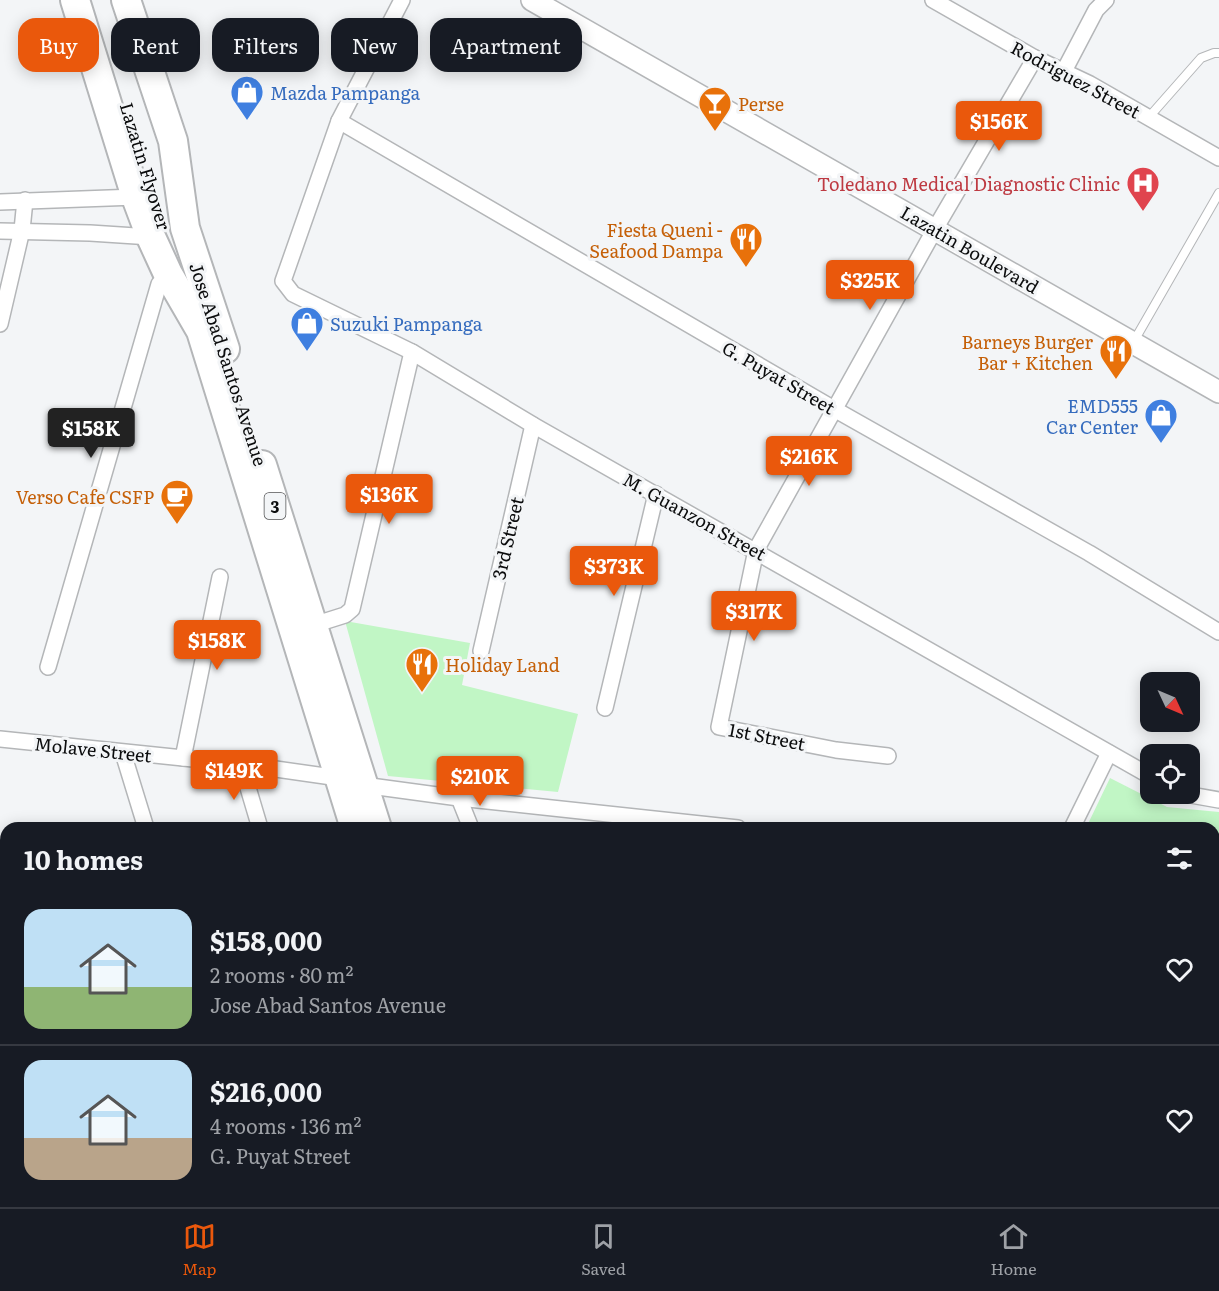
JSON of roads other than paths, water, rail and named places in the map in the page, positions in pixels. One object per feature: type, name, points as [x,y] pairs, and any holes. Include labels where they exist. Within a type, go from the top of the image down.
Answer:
[{"type":"highway","name":"Jose Abad Santos Avenue","points":[[75,0],[136,196],[168,274],[201,332],[303,628]]},
{"type":"highway","name":"Lazatin Flyover","points":[[93,0],[150,151],[185,228]]},
{"type":"highway","name":"Lazatin Flyover","points":[[110,0],[150,151],[162,219],[201,332]]},
{"type":"highway","name":"Jose Abad Santos Avenue","points":[[126,0],[173,141],[185,228],[303,628],[351,782],[374,822]]},
{"type":"highway","name":"Jose Abad Santos Avenue","points":[[351,782],[354,822]]},
{"type":"main road","name":"Lazatin Boulevard","points":[[532,0],[1219,392]]},
{"type":"street","points":[[339,121],[402,0]]},
{"type":"street","name":"Rodriguez Street","points":[[933,0],[1035,58],[1149,117],[1219,158]]},
{"type":"street","points":[[1064,71],[1096,10],[1106,0]]},
{"type":"street","points":[[756,550],[935,229],[1035,58]]},
{"type":"street","name":"M. Guanzon Street","points":[[339,121],[283,281],[293,294],[412,352],[533,425],[1140,770]]},
{"type":"street","name":"G. Puyat Street","points":[[339,121],[834,409],[1097,558],[1219,632]]},
{"type":"street","points":[[0,202],[93,200],[136,196]]},
{"type":"street","points":[[0,324],[22,230],[25,200]]},
{"type":"street","points":[[0,231],[22,230],[151,237]]},
{"type":"street","points":[[48,668],[159,284],[168,274]]},
{"type":"street","points":[[303,628],[345,615],[352,609],[412,352]]},
{"type":"street","name":"3rd Street","points":[[481,651],[533,425]]},
{"type":"street","points":[[604,708],[656,494]]},
{"type":"street","name":"1st Street","points":[[756,550],[719,727],[836,750],[888,756]]},
{"type":"street","points":[[183,758],[220,577]]},
{"type":"street","name":"Molave Street","points":[[0,739],[241,764],[623,822]]},
{"type":"street","points":[[123,753],[144,822]]},
{"type":"street","points":[[1075,822],[1109,753]]},
{"type":"street","points":[[241,764],[258,822]]},
{"type":"street","points":[[1200,797],[1219,800]]},
{"type":"street","points":[[459,798],[469,822]]},
{"type":"lane","points":[[1149,117],[1201,58],[1219,53]]},
{"type":"lane","points":[[1133,342],[1219,193]]},
{"type":"place","name":"Mazda Pampanga","points":[[247,121]]},
{"type":"place","name":"Perse","points":[[715,132]]},
{"type":"place","name":"Toledano Medical Diagnostic Clinic","points":[[1143,212]]},
{"type":"place","name":"Fiesta Queni - Seafood Dampa","points":[[746,268]]},
{"type":"place","name":"Suzuki Pampanga","points":[[307,352]]},
{"type":"place","name":"Barneys Burger Bar + Kitchen","points":[[1116,380]]},
{"type":"place","name":"EMD555 Car Center","points":[[1161,444]]},
{"type":"place","name":"Verso Cafe CSFP","points":[[177,525]]},
{"type":"place","name":"Holiday Land","points":[[422,693]]}]
